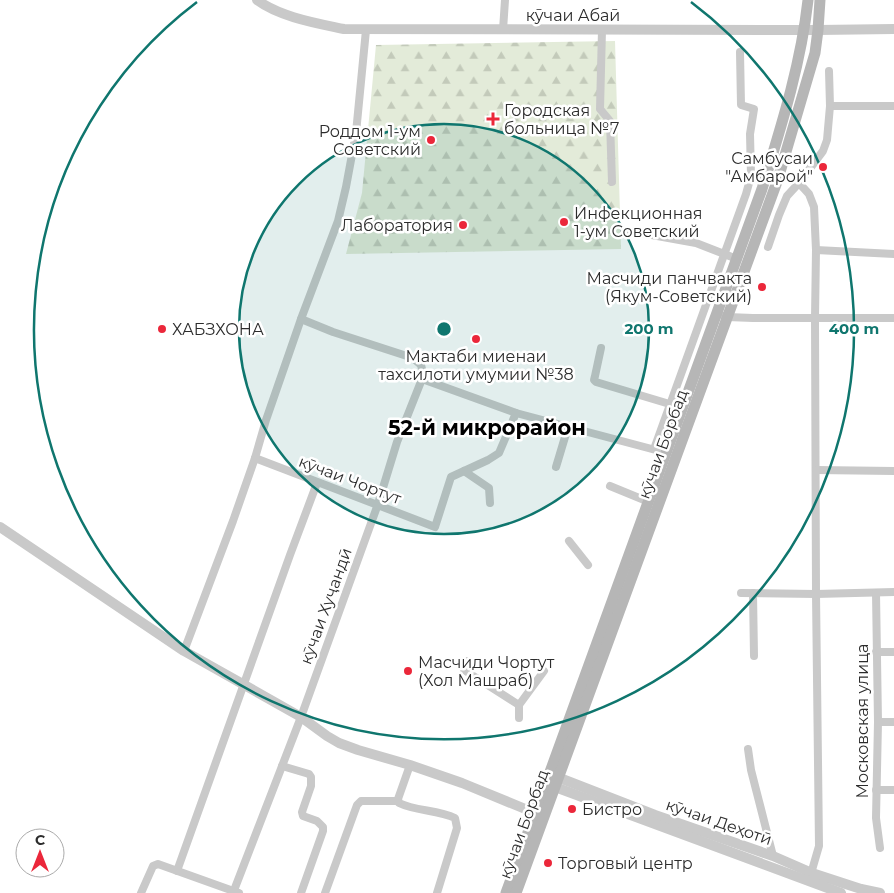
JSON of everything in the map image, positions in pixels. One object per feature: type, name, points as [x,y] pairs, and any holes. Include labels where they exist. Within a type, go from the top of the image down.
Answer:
[{"type":"main road","name":"кӯчаи Борбад","points":[[506,893],[535,814],[553,781],[722,315],[737,259],[762,189],[795,76],[805,30],[808,0]]},
{"type":"main road","name":"кӯчаи Борбад","points":[[516,893],[625,563],[683,408],[778,179],[815,53],[820,0]]},
{"type":"street","name":"кӯчаи Абаӣ","points":[[256,0],[306,22],[344,29],[894,29]]},
{"type":"street","points":[[503,30],[505,0]]},
{"type":"street","points":[[184,651],[213,577],[255,458],[300,320],[338,221],[356,133],[366,30]]},
{"type":"street","points":[[602,30],[600,109],[610,121],[612,182]]},
{"type":"street","points":[[654,449],[725,254],[751,176],[750,134],[754,109],[741,105],[740,52]]},
{"type":"street","points":[[768,248],[787,196],[823,151],[827,140],[830,106],[830,71]]},
{"type":"street","points":[[830,106],[894,106]]},
{"type":"street","points":[[799,183],[809,194],[814,207],[816,250],[816,594],[819,846],[810,877]]},
{"type":"street","points":[[624,230],[696,243],[737,259]]},
{"type":"street","points":[[816,250],[894,254]]},
{"type":"street","points":[[722,315],[894,318]]},
{"type":"street","points":[[300,320],[413,358],[421,365],[422,379],[516,413],[667,453]]},
{"type":"street","points":[[601,348],[594,376],[596,382],[683,408]]},
{"type":"street","name":"кӯчаи Хуҷандӣ","points":[[235,892],[301,717],[378,504],[397,442],[422,379]]},
{"type":"street","points":[[464,470],[499,453],[516,413]]},
{"type":"street","points":[[556,467],[568,427]]},
{"type":"street","name":"кӯчаи Чортут","points":[[255,458],[435,527],[451,477],[464,470]]},
{"type":"street","points":[[464,470],[488,488],[490,503]]},
{"type":"street","points":[[816,470],[894,471]]},
{"type":"street","points":[[178,871],[317,483]]},
{"type":"street","points":[[610,486],[648,502]]},
{"type":"street","points":[[0,527],[184,651],[301,717],[326,736],[339,743],[462,783],[535,814]]},
{"type":"street","points":[[569,541],[588,565]]},
{"type":"street","points":[[741,593],[894,592]]},
{"type":"street","name":"Московская улица","points":[[876,593],[878,722],[876,818],[880,848]]},
{"type":"street","points":[[753,594],[754,656]]},
{"type":"street","points":[[876,652],[894,652]]},
{"type":"street","points":[[466,661],[464,670],[519,705]]},
{"type":"street","points":[[519,718],[519,705],[544,671]]},
{"type":"street","points":[[878,722],[894,722]]},
{"type":"street","points":[[748,749],[751,770],[773,856]]},
{"type":"street","points":[[398,801],[410,765]]},
{"type":"street","points":[[282,766],[309,774],[312,777],[311,786],[302,812],[303,816],[317,821],[323,827],[301,893]]},
{"type":"street","name":"кӯчаи Деҳотӣ","points":[[553,781],[773,856],[841,893]]},
{"type":"street","name":"кӯчаи Деҳотӣ","points":[[553,781],[810,877],[880,893]]},
{"type":"street","points":[[876,790],[894,790]]},
{"type":"street","points":[[325,893],[360,801],[398,801],[406,806],[455,818],[457,828],[437,893]]},
{"type":"street","points":[[141,893],[156,864],[235,892]]},
{"type":"green space","name":"Городская больница №7","points":[[615,41],[621,249],[346,254],[362,193],[376,45]]},
{"type":"place","name":"Городская больница №7","points":[[493,119]]},
{"type":"place","name":"Роддом 1-ум Советский","points":[[431,140]]},
{"type":"place","name":"Самбусаи \"Амбарой\"","points":[[823,167]]},
{"type":"place","name":"Инфекционная 1-ум Советский","points":[[564,222]]},
{"type":"place","name":"Лаборатория","points":[[463,225]]},
{"type":"place","name":"Масчиди панчвакта (Якум-Советский)","points":[[762,287]]},
{"type":"place","name":"ХАБЗХОНА","points":[[162,329]]},
{"type":"place","name":"Мактаби миенаи тахсилоти умумии №38","points":[[476,339]]},
{"type":"place","name":"Масчиди Чортут (Хол Машраб)","points":[[408,671]]},
{"type":"place","name":"Бистро","points":[[572,809]]},
{"type":"place","name":"Торговый центр","points":[[548,863]]},
{"type":"district","name":"52-й микрорайон","points":[[487,427]]}]
